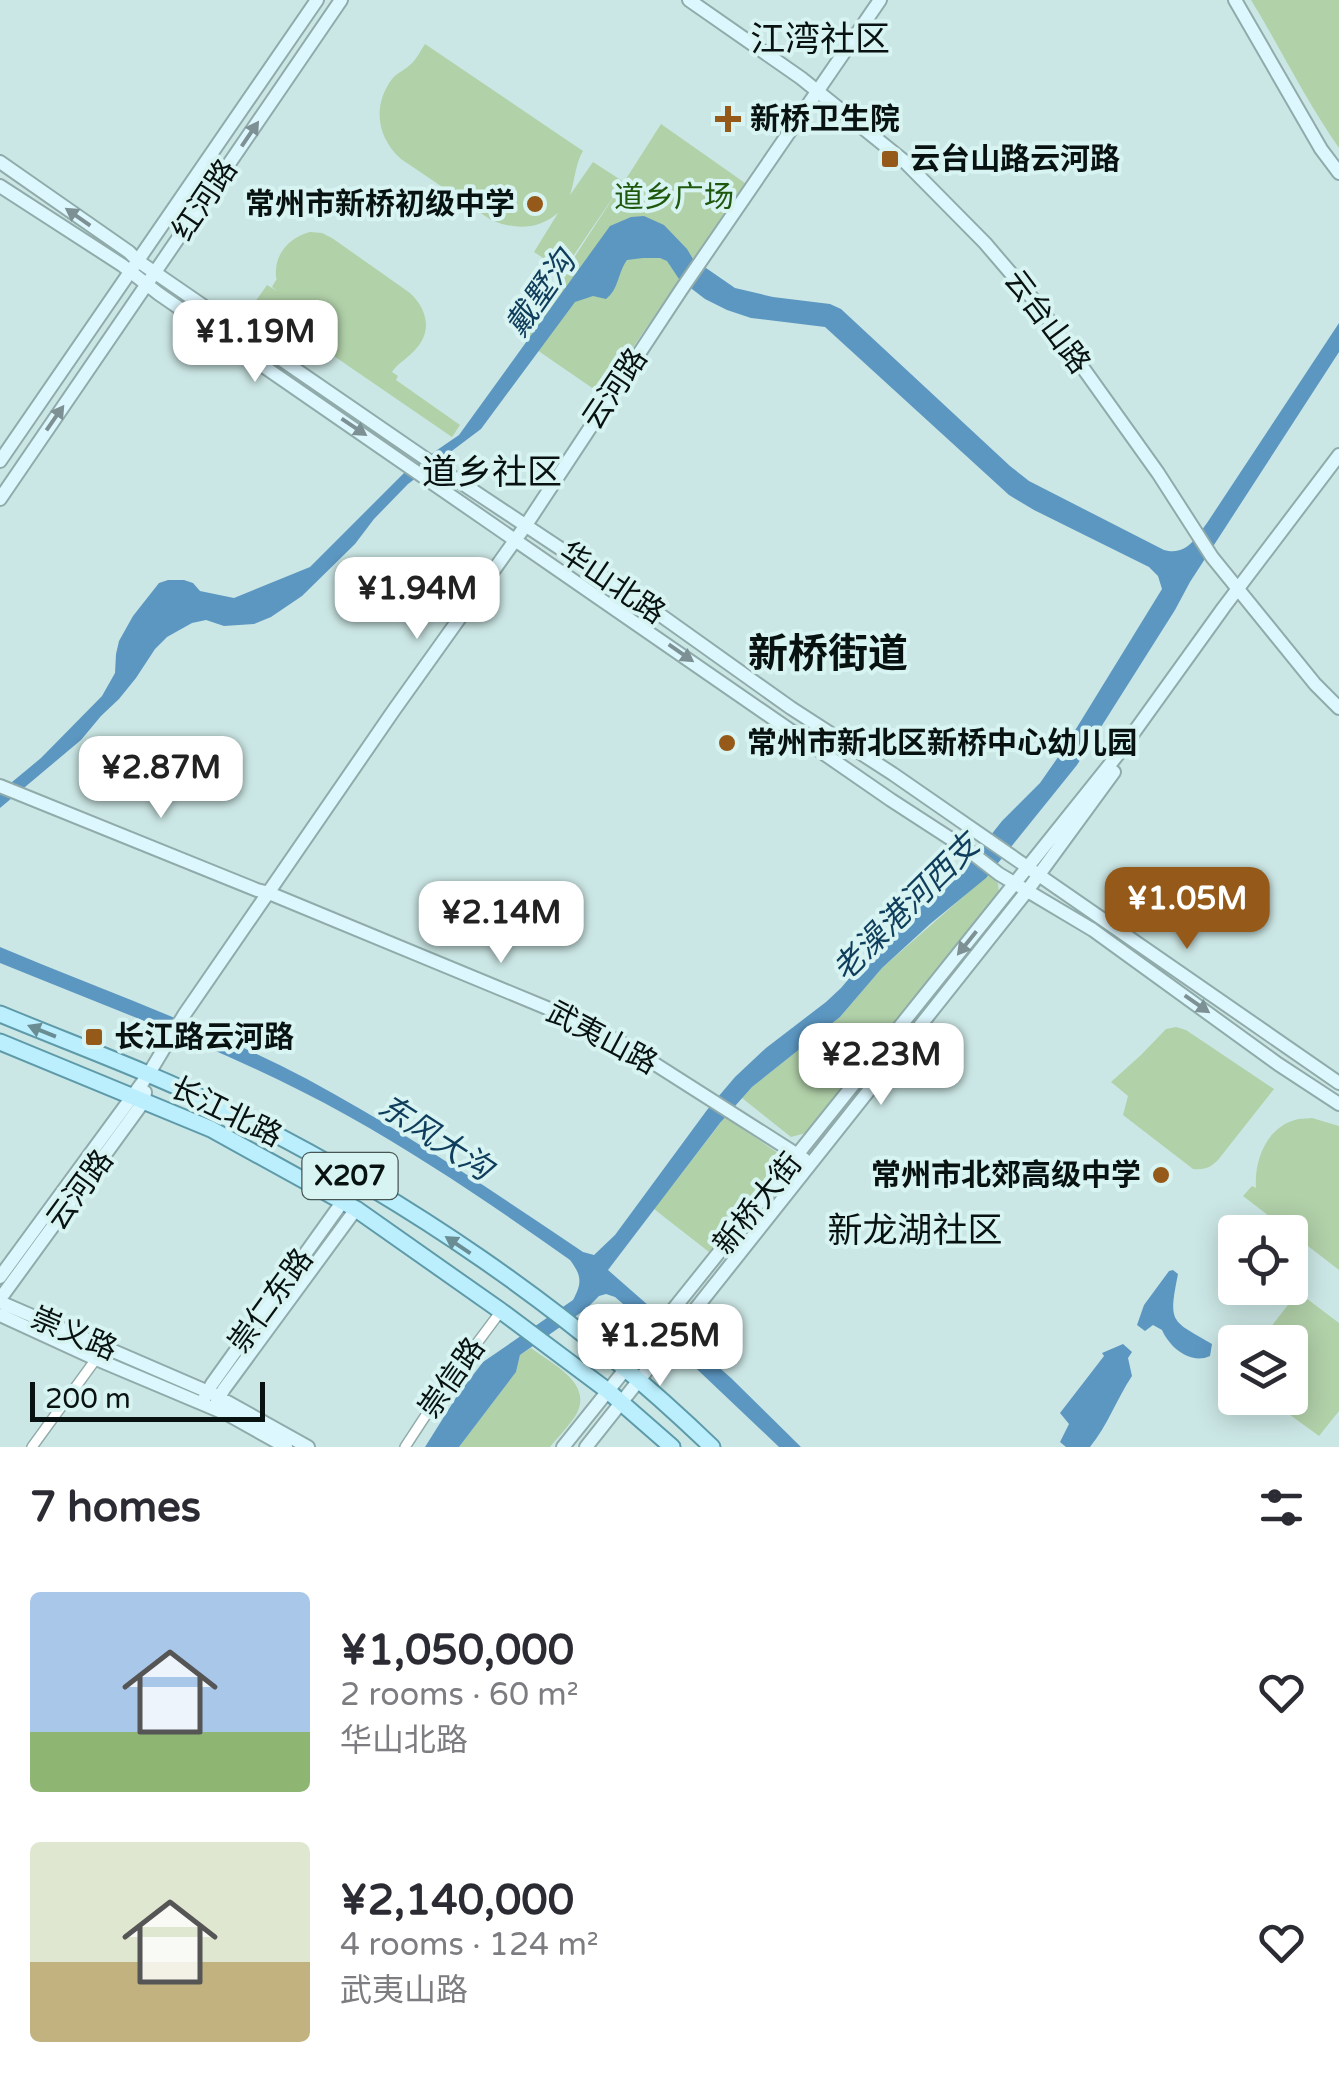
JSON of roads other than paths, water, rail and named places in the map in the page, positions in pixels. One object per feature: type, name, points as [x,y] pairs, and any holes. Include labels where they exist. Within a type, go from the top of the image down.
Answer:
[{"type":"main road","name":"长江北路","points":[[0,1014],[222,1108],[356,1179],[524,1289],[624,1370]]},
{"type":"main road","name":"长江北路","points":[[0,1042],[211,1129],[350,1205],[608,1391]]},
{"type":"main road","points":[[624,1370],[712,1447]]},
{"type":"main road","points":[[608,1391],[672,1447]]},
{"type":"street","name":"红河路","points":[[0,460],[317,0]]},
{"type":"street","name":"红河路","points":[[0,499],[341,0]]},
{"type":"street","name":"云台山路","points":[[688,0],[816,90],[904,161],[986,243],[1038,305],[1158,473],[1212,557],[1339,708]]},
{"type":"street","name":"云河路","points":[[0,1301],[138,1098],[184,1015],[526,525],[880,0]]},
{"type":"street","points":[[1234,0],[1339,174]]},
{"type":"street","name":"华山北路","points":[[0,162],[129,252],[134,266]]},
{"type":"street","name":"华山北路","points":[[0,186],[134,266],[410,457],[439,468],[526,525],[1033,870]]},
{"type":"street","points":[[1339,454],[1033,870],[1339,1083]]},
{"type":"street","name":"华山北路","points":[[410,457],[428,478],[1014,884]]},
{"type":"street","points":[[1240,592],[1339,469]]},
{"type":"street","name":"武夷山路","points":[[2,784],[261,884],[269,892],[622,1043],[804,1159]]},
{"type":"street","name":"新桥大街","points":[[586,1447],[689,1317],[1014,884],[1033,870]]},
{"type":"street","name":"新桥大街","points":[[563,1447],[672,1310],[1028,891],[1033,870]]},
{"type":"street","points":[[1014,884],[1093,930],[1339,1104]]},
{"type":"street","name":"云河路","points":[[0,1277],[138,1098]]},
{"type":"street","name":"崇仁东路","points":[[211,1400],[350,1205]]},
{"type":"street","name":"崇义路","points":[[0,1301],[308,1447]]},
{"type":"street","name":"崇信路","points":[[405,1447],[445,1386],[504,1313]]},
{"type":"street","name":"崇义路","points":[[0,1315],[96,1359],[211,1400],[286,1447]]},
{"type":"street","points":[[32,1447],[96,1359]]},
{"type":"water","points":[[644,216],[664,225],[693,259],[735,288],[841,309],[1029,481],[1164,550],[1178,551],[1198,535],[1339,323],[1339,352],[1077,765],[986,878],[882,968],[840,1017],[752,1087],[608,1270],[731,1378],[801,1447],[779,1447],[681,1354],[615,1297],[606,1294],[520,1355],[516,1372],[459,1447],[425,1447],[483,1362],[573,1300],[579,1280],[570,1260],[461,1185],[348,1116],[220,1053],[0,963],[0,947],[193,1026],[307,1079],[413,1141],[583,1252],[594,1255],[615,1235],[735,1077],[841,988],[885,936],[956,879],[1002,821],[1040,783],[1162,589],[1158,576],[1149,567],[1009,495],[825,327],[751,318],[727,310],[679,279],[667,261],[627,260],[606,299],[593,296],[575,302],[481,429],[408,484],[302,596],[254,624],[224,626],[206,620],[167,637],[81,740],[0,808],[0,792],[41,758],[102,696],[115,673],[119,641],[159,583],[184,580],[200,591],[234,598],[310,567],[405,472],[459,435],[610,226]]},
{"type":"water","points":[[1173,1270],[1178,1274],[1173,1303],[1176,1319],[1212,1344],[1210,1356],[1189,1356],[1176,1349],[1162,1330],[1153,1325],[1145,1331],[1137,1325],[1144,1305]]},
{"type":"water","points":[[1123,1344],[1132,1352],[1128,1358],[1132,1376],[1090,1447],[1066,1447],[1060,1442],[1069,1424],[1060,1413],[1104,1356],[1102,1353]]},
{"type":"place","name":"新桥卫生院","points":[[728,119]]},
{"type":"place","name":"云台山路云河路","points":[[890,159]]},
{"type":"place","name":"常州市新桥初级中学","points":[[535,204]]},
{"type":"place","name":"常州市新北区新桥中心幼儿园","points":[[727,743]]},
{"type":"place","name":"长江路云河路","points":[[94,1037]]},
{"type":"place","name":"常州市北郊高级中学","points":[[1161,1175]]},
{"type":"district","name":"江湾社区","points":[[820,40]]},
{"type":"district","name":"道乡社区","points":[[492,473]]},
{"type":"district","name":"新桥街道","points":[[828,654]]},
{"type":"district","name":"新龙湖社区","points":[[915,1231]]},
{"type":"park label","name":"道乡广场","points":[[674,197]]},
{"type":"water label","name":"戴墅沟","points":[[541,294]]},
{"type":"water label","name":"老澡港河西支","points":[[906,908]]},
{"type":"water label","name":"东风大沟","points":[[435,1138]]}]
